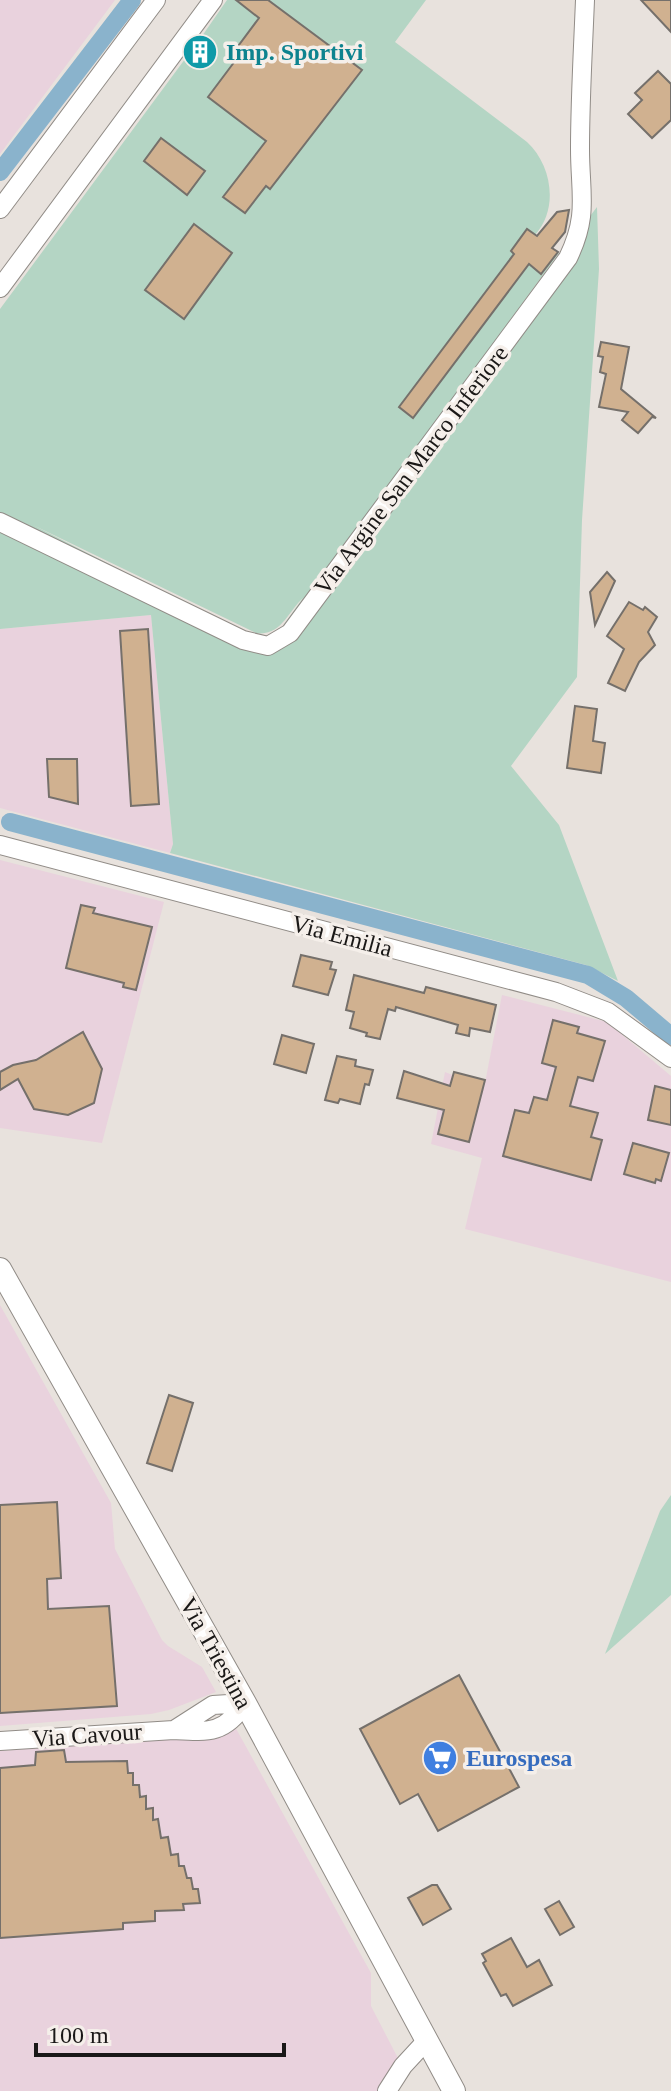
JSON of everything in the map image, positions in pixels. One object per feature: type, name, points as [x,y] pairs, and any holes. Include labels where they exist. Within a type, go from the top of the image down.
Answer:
[{"type":"main road","name":"Via Triestina","points":[[2,1278],[245,1703],[454,2091]]},
{"type":"street","points":[[0,209],[156,0]]},
{"type":"street","points":[[0,288],[213,0]]},
{"type":"street","name":"Via Argine San Marco Inferiore","points":[[0,522],[243,640],[268,646],[290,633],[568,258],[579,237],[584,212],[580,150],[585,0]]},
{"type":"street","name":"Via Emilia","points":[[0,845],[556,992],[608,1012],[671,1058]]},
{"type":"street","name":"Via Cavour","points":[[0,1741],[174,1730],[213,1705],[245,1703]]},
{"type":"street","points":[[387,2091],[403,2066],[427,2040]]},
{"type":"shaded area","points":[[0,0],[115,0],[0,154]]},
{"type":"shaded area","points":[[151,615],[173,844],[170,853],[0,808],[0,629]]},
{"type":"shaded area","points":[[0,860],[164,902],[102,1143],[0,1128]]},
{"type":"shaded area","points":[[502,995],[607,1022],[671,1076],[671,1282],[465,1229],[482,1158],[431,1144],[445,1072],[484,1088]]},
{"type":"shaded area","points":[[0,1305],[111,1503],[115,1549],[162,1640],[202,1667],[216,1692],[151,1714],[0,1726]]},
{"type":"shaded area","points":[[228,1714],[371,1973],[371,2006],[402,2066],[378,2091],[0,2091],[0,1751],[153,1739],[197,1727]]},
{"type":"green space","points":[[227,0],[426,0],[395,42],[527,142],[536,152],[547,175],[550,200],[543,224],[535,235],[559,253],[495,341],[597,207],[599,269],[582,520],[577,677],[511,766],[559,825],[618,981],[586,965],[170,853],[173,844],[151,615],[0,629],[0,309],[188,55],[201,66],[213,52],[200,39]],"holes":[[[33,525],[256,633],[278,627],[303,598],[277,634],[259,641]]]},
{"type":"green space","points":[[671,1495],[671,1595],[605,1654],[660,1511]]},
{"type":"building","points":[[236,0],[268,0],[362,70],[270,189],[266,186],[245,213],[223,197],[266,141],[208,97],[235,61],[230,57],[259,18]]},
{"type":"building","points":[[641,0],[671,0],[671,32]]},
{"type":"building","points":[[658,71],[671,84],[671,120],[652,138],[628,114],[642,100],[635,93]]},
{"type":"building","points":[[161,138],[205,171],[187,195],[144,161]]},
{"type":"building","points":[[569,210],[565,232],[552,248],[558,252],[541,274],[529,264],[413,418],[399,407],[514,254],[511,251],[527,229],[537,236],[557,212]]},
{"type":"building","points":[[194,224],[232,253],[184,319],[145,290]]},
{"type":"building","points":[[601,342],[629,347],[621,389],[656,418],[652,417],[638,433],[622,420],[628,412],[599,407],[606,374],[600,372],[603,357],[598,356]]},
{"type":"building","points":[[607,572],[615,581],[595,625],[590,592]]},
{"type":"building","points":[[629,602],[643,610],[645,607],[657,617],[648,632],[655,645],[639,662],[625,691],[608,683],[624,649],[607,636]]},
{"type":"building","points":[[148,629],[159,804],[131,806],[120,631]]},
{"type":"building","points":[[575,706],[597,709],[593,741],[605,743],[601,773],[567,768]]},
{"type":"building","points":[[47,759],[77,759],[78,804],[49,797]]},
{"type":"building","points":[[81,905],[95,908],[93,913],[152,927],[136,990],[123,987],[124,983],[66,968]]},
{"type":"building","points":[[301,955],[332,962],[330,969],[336,970],[328,995],[293,986]]},
{"type":"building","points":[[354,975],[424,993],[426,987],[496,1005],[490,1032],[470,1028],[469,1036],[456,1033],[458,1025],[396,1007],[395,1011],[388,1009],[380,1039],[366,1036],[367,1033],[350,1028],[354,1012],[346,1010]]},
{"type":"building","points":[[553,1020],[579,1027],[577,1033],[605,1041],[593,1081],[578,1077],[570,1106],[598,1113],[591,1137],[602,1140],[591,1180],[503,1156],[515,1110],[529,1113],[534,1097],[547,1100],[556,1067],[542,1063]]},
{"type":"building","points":[[83,1032],[102,1069],[94,1103],[68,1115],[34,1109],[18,1079],[0,1090],[0,1072],[13,1065],[36,1060]]},
{"type":"building","points":[[282,1035],[314,1044],[306,1073],[274,1064]]},
{"type":"building","points":[[337,1056],[356,1060],[355,1066],[373,1070],[369,1085],[365,1084],[360,1104],[340,1099],[338,1103],[325,1100]]},
{"type":"building","points":[[404,1071],[450,1086],[454,1072],[485,1080],[469,1142],[438,1134],[444,1110],[397,1098]]},
{"type":"building","points":[[655,1086],[671,1090],[671,1125],[648,1120]]},
{"type":"building","points":[[633,1143],[669,1153],[661,1181],[656,1179],[655,1183],[624,1174]]},
{"type":"building","points":[[169,1395],[193,1403],[172,1471],[147,1463]]},
{"type":"building","points":[[57,1502],[61,1578],[47,1579],[48,1609],[109,1606],[117,1706],[0,1713],[0,1505]]},
{"type":"building","name":"Eurospesa","points":[[459,1675],[519,1787],[438,1831],[418,1794],[400,1804],[360,1729]]},
{"type":"building","points":[[64,1750],[66,1762],[127,1761],[128,1773],[133,1773],[133,1785],[139,1785],[140,1797],[146,1796],[146,1809],[153,1808],[153,1820],[158,1819],[161,1838],[168,1837],[171,1855],[178,1854],[179,1866],[184,1866],[193,1889],[198,1889],[200,1903],[183,1904],[184,1910],[155,1911],[155,1921],[123,1923],[123,1929],[0,1938],[0,1768],[35,1765],[36,1752]]},
{"type":"building","points":[[437,1885],[451,1909],[423,1925],[408,1898]]},
{"type":"building","points":[[559,1901],[574,1927],[560,1935],[545,1909]]},
{"type":"building","points":[[511,1938],[527,1967],[539,1960],[552,1985],[513,2006],[506,1994],[501,1996],[483,1963],[486,1961],[482,1954]]},
{"type":"waterway","points":[[0,172],[132,0]]},
{"type":"waterway","points":[[10,822],[588,975],[626,998],[671,1036]]},
{"type":"place","name":"Imp. Sportivi","points":[[200,52]]},
{"type":"place","name":"Eurospesa","points":[[440,1758]]}]
